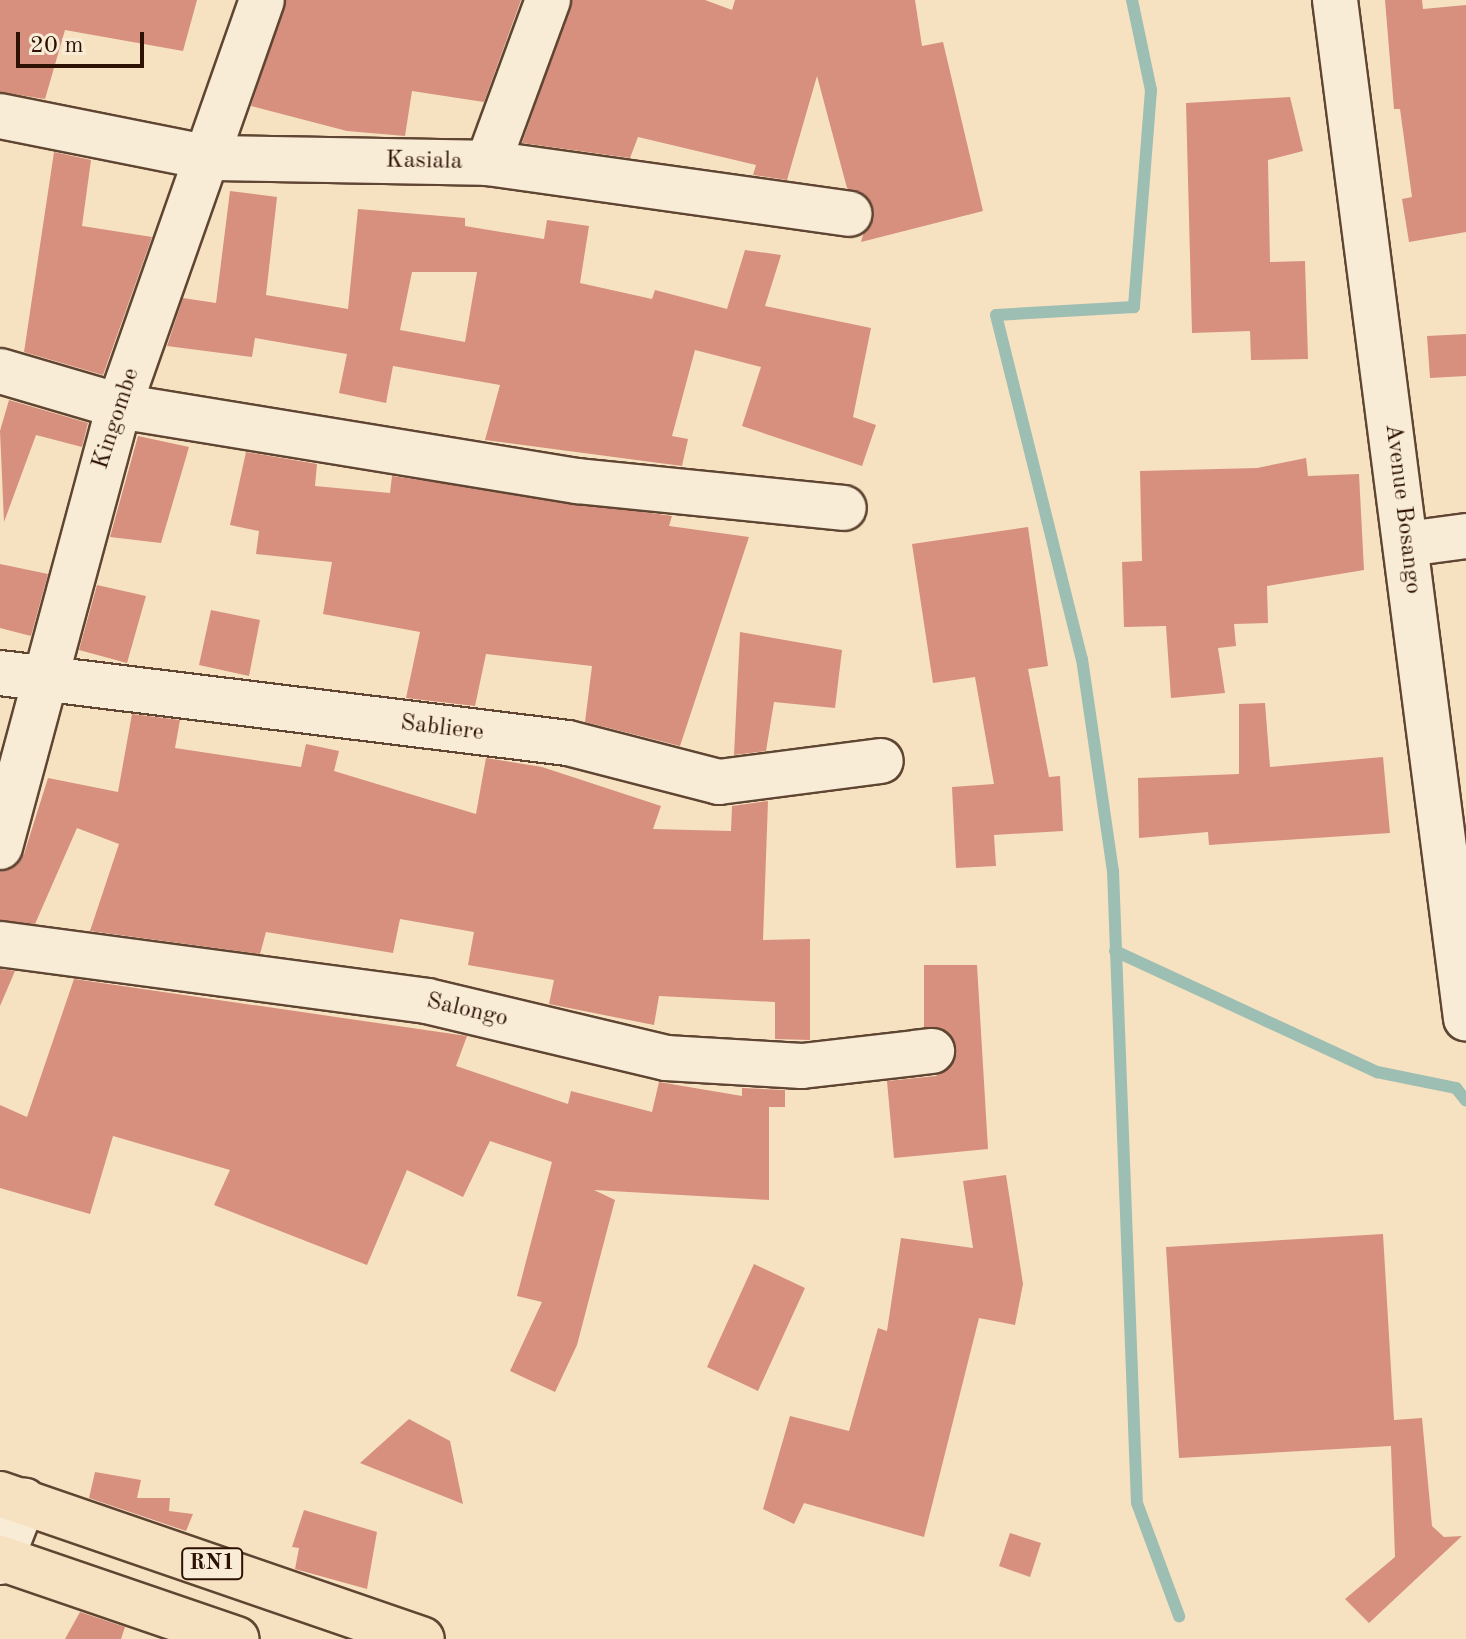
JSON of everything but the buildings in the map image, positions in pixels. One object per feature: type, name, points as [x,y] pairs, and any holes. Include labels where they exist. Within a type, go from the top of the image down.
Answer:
[{"type":"highway","name":"RN1","points":[[12,1498],[422,1639]]},
{"type":"highway","name":"RN1","points":[[1,1560],[237,1639]]},
{"type":"street","name":"Kingombe","points":[[0,847],[19,678],[210,158],[262,0]]},
{"type":"street","points":[[488,163],[548,0]]},
{"type":"street","name":"Avenue Bosango","points":[[1335,0],[1462,960],[1466,1019]]},
{"type":"street","name":"Kasiala","points":[[0,116],[210,158],[488,163],[849,214]]},
{"type":"street","points":[[0,371],[119,406],[578,481],[844,508]]},
{"type":"street","points":[[1407,544],[1466,536]]},
{"type":"street","name":"Sabliere","points":[[19,678],[568,743],[719,782],[881,761]]},
{"type":"street","name":"Salongo","points":[[0,944],[427,1001],[666,1058],[802,1066],[932,1051]]},
{"type":"street","points":[[1,1560],[12,1498]]},
{"type":"waterway","points":[[1132,0],[1151,90],[1134,307],[996,315],[1082,659],[1113,871],[1137,1503],[1179,1616]]},
{"type":"waterway","points":[[1115,951],[1377,1072],[1456,1088],[1466,1101]]}]
